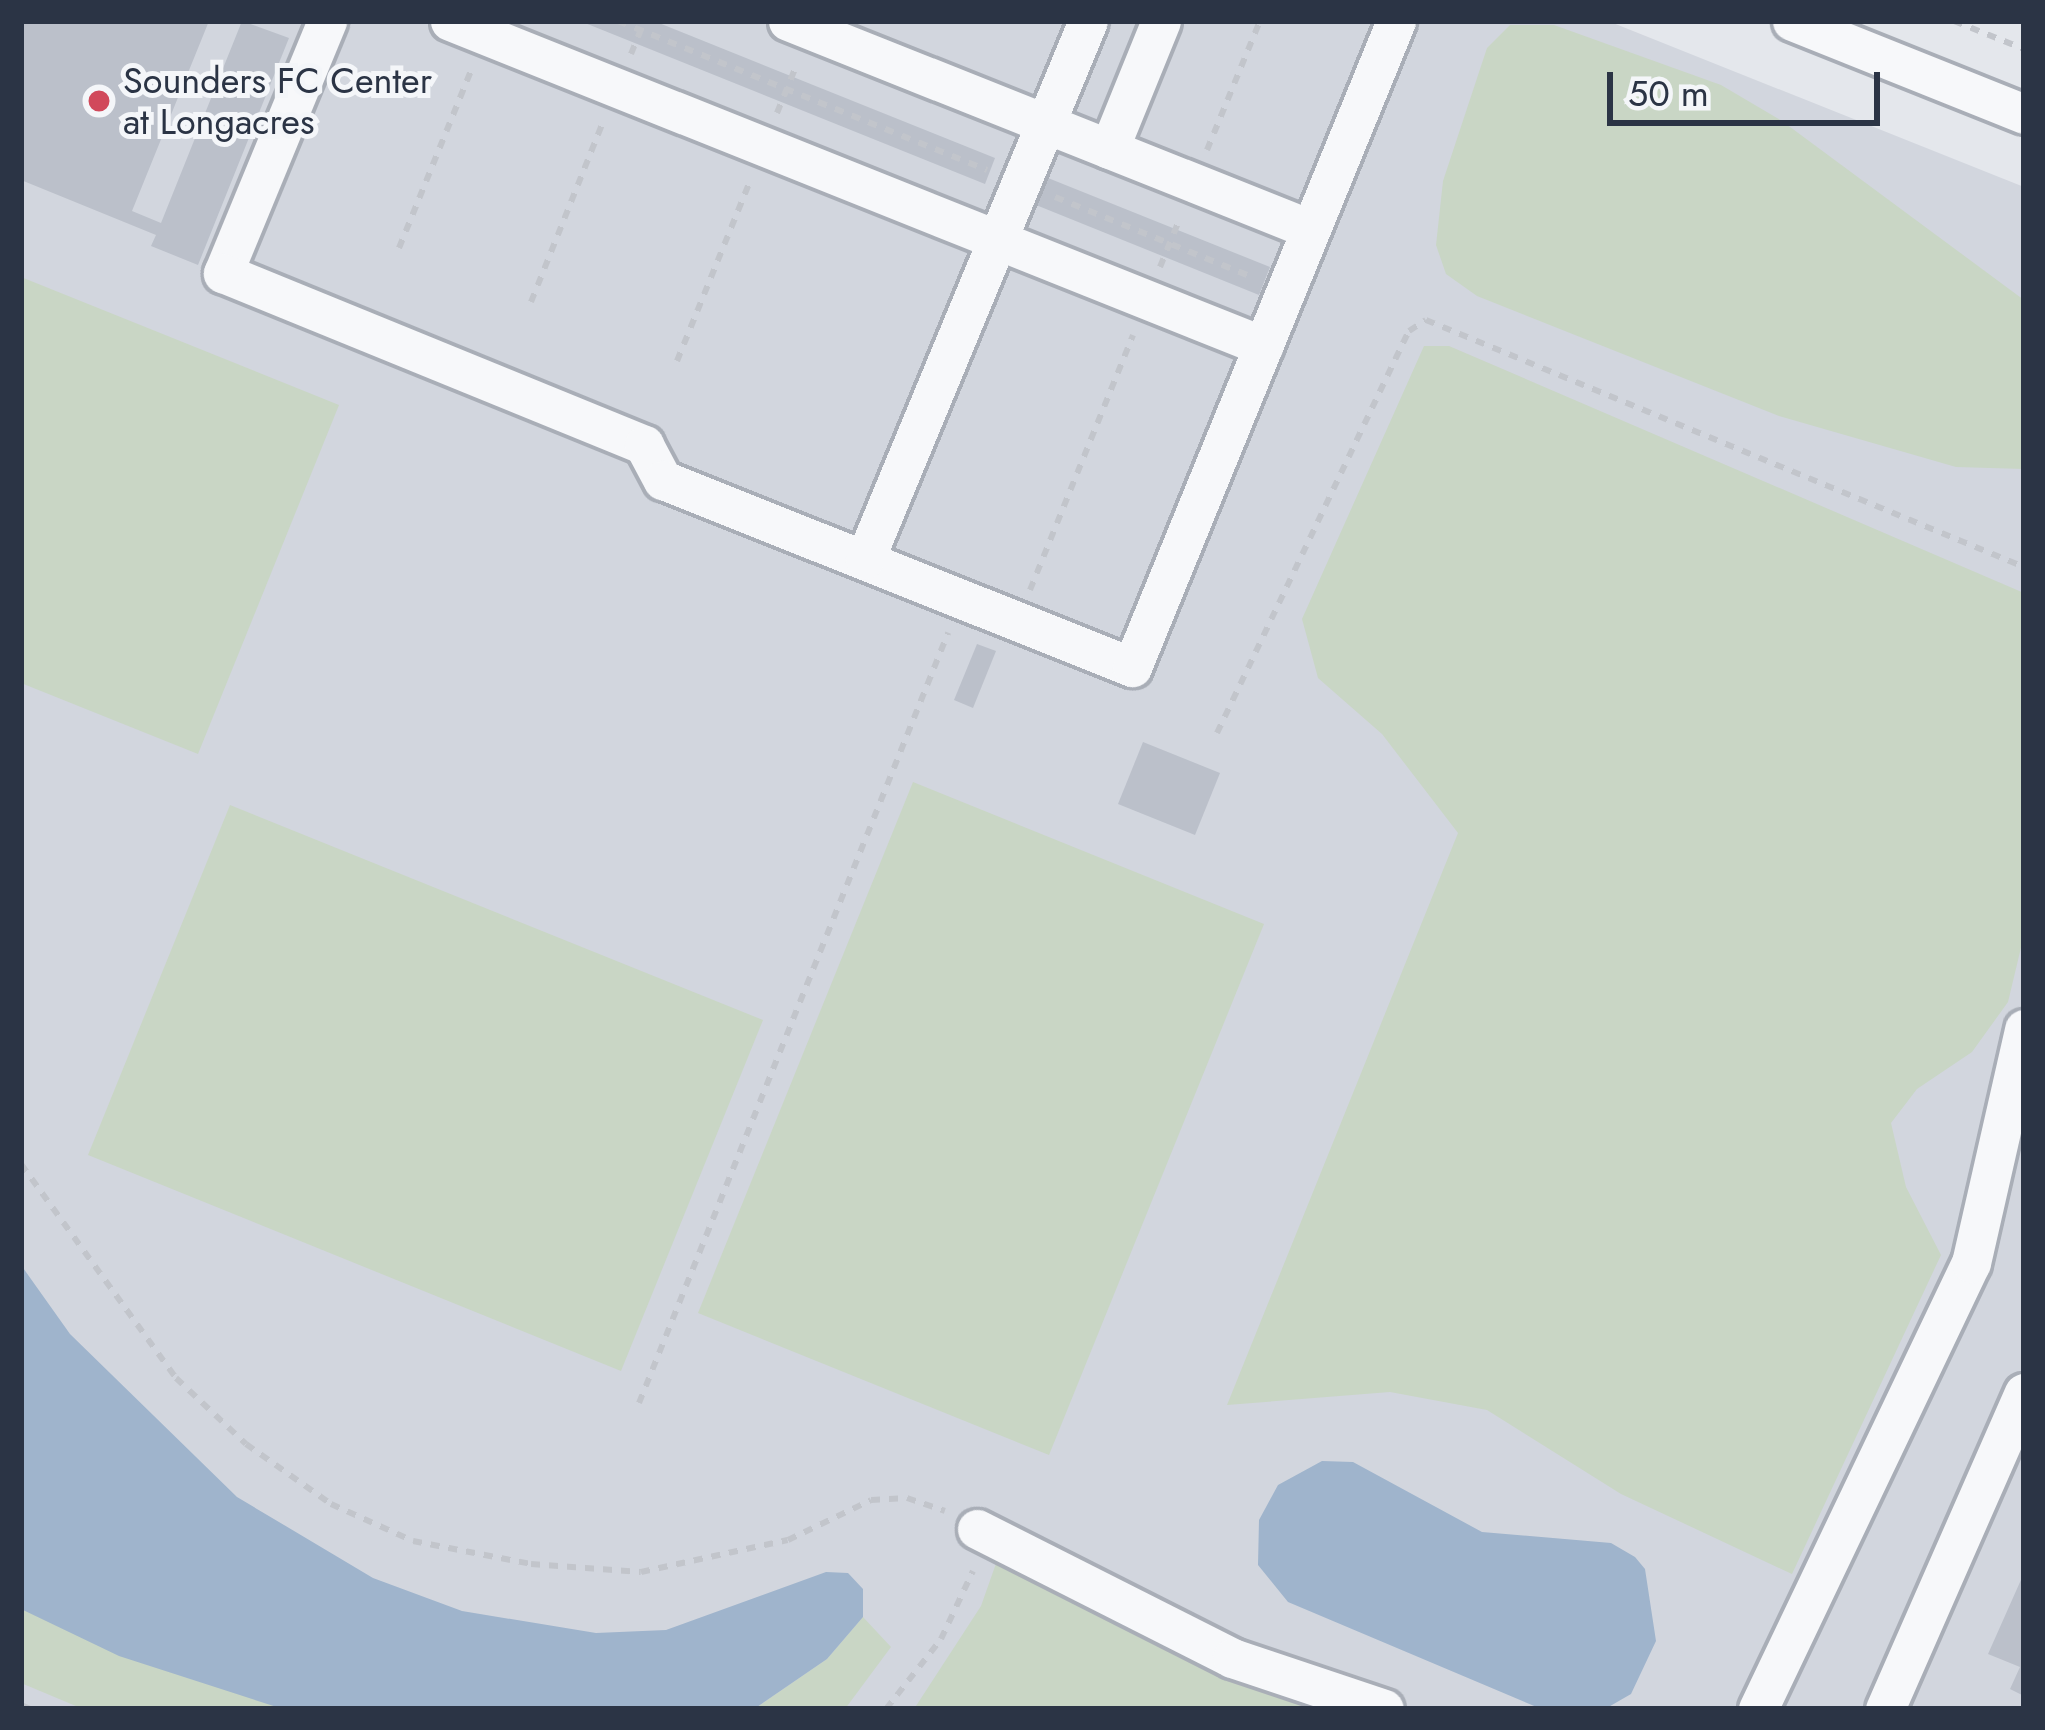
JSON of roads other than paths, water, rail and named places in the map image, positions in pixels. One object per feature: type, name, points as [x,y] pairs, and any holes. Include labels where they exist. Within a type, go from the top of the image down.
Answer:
[{"type":"street","points":[[327,21],[223,273],[644,445],[663,480],[1132,667],[1396,21]]},
{"type":"street","points":[[865,559],[1088,21]]},
{"type":"street","points":[[1109,149],[1161,21]]},
{"type":"street","points":[[1792,21],[2024,114]]},
{"type":"street","points":[[800,26],[1310,230]]},
{"type":"street","points":[[468,28],[1263,346]]},
{"type":"street","points":[[1758,1709],[1971,1263],[2024,1029]]},
{"type":"street","points":[[1885,1709],[2024,1393]]},
{"type":"street","points":[[977,1528],[1232,1658],[1384,1709]]},
{"type":"water","points":[[21,1265],[70,1334],[237,1497],[373,1578],[462,1611],[596,1633],[666,1630],[826,1572],[848,1573],[863,1589],[863,1617],[827,1659],[754,1709],[283,1709],[119,1656],[21,1609]]},
{"type":"water","points":[[1322,1461],[1353,1462],[1482,1532],[1611,1543],[1635,1557],[1645,1569],[1656,1641],[1631,1694],[1605,1709],[1539,1708],[1288,1602],[1258,1565],[1259,1520],[1278,1485]]},
{"type":"place","name":"Sounders FC Center at Longacres","points":[[99,101]]}]
